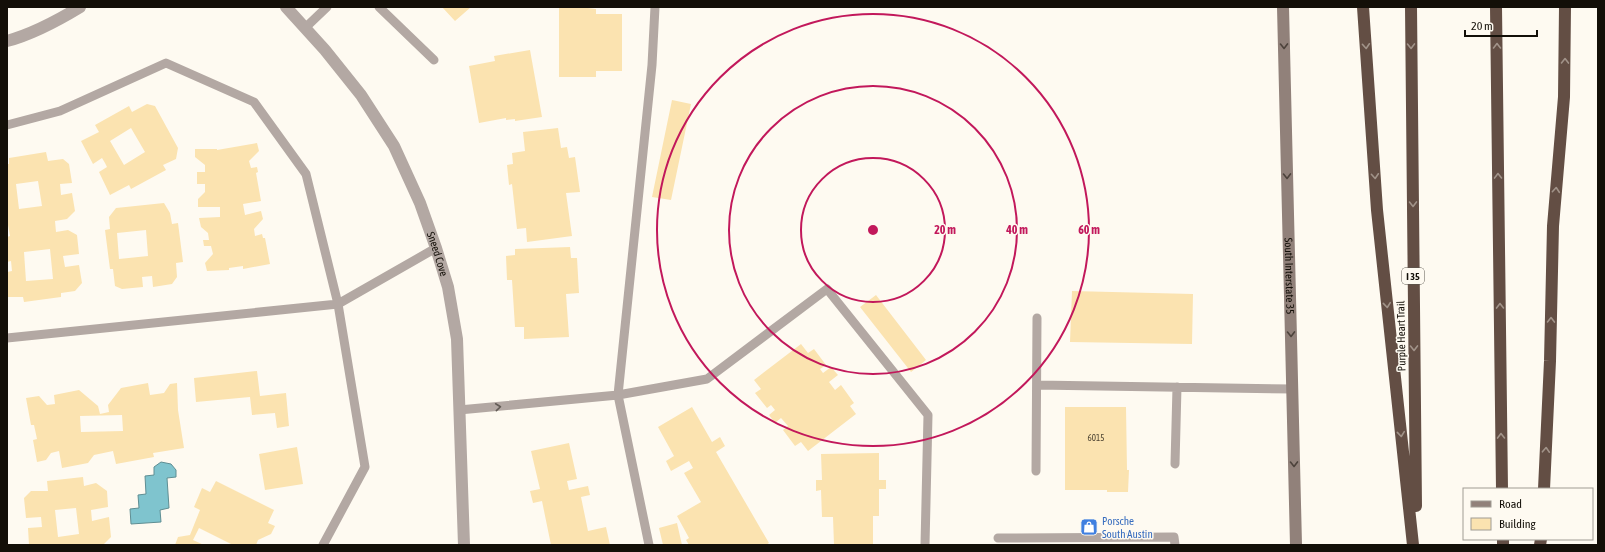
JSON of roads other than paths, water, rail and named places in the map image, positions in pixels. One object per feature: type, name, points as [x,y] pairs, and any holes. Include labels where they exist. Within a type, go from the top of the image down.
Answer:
[{"type":"highway","points":[[1363,7],[1377,210],[1413,545]]},
{"type":"highway","name":"Purple Heart Trail","points":[[1411,7],[1416,545]]},
{"type":"highway","points":[[1496,7],[1502,488]]},
{"type":"highway","points":[[1544,488],[1550,361],[1553,226],[1564,97],[1565,7]]},
{"type":"main road","name":"South Interstate 35","points":[[1283,7],[1296,545]]},
{"type":"street","points":[[7,41],[20,38],[53,23],[80,7]]},
{"type":"street","name":"Sneed Cove","points":[[286,7],[325,50],[361,95],[394,146],[420,203],[436,248],[448,287],[457,339],[464,545]]},
{"type":"lane","points":[[305,28],[327,7]]},
{"type":"lane","points":[[379,7],[434,60]]},
{"type":"lane","points":[[650,545],[618,395],[652,65],[655,7]]},
{"type":"lane","points":[[7,125],[60,111],[166,63],[254,102],[306,174],[338,304],[365,467],[323,545]]},
{"type":"lane","points":[[7,338],[338,304],[436,248]]},
{"type":"lane","points":[[459,410],[618,395],[708,379],[827,289],[928,415],[925,545]]},
{"type":"lane","points":[[1036,470],[1037,318]]},
{"type":"lane","points":[[1037,385],[1292,389]]},
{"type":"lane","points":[[1175,464],[1176,388]]},
{"type":"lane","points":[[998,538],[1174,537],[1175,545]]},
{"type":"water","points":[[161,462],[171,464],[176,470],[176,477],[167,478],[169,508],[160,510],[161,522],[131,524],[130,509],[139,508],[138,495],[146,494],[145,476],[154,475],[154,467]]},
{"type":"place","name":"Porsche South Austin","points":[[1089,527]]}]
